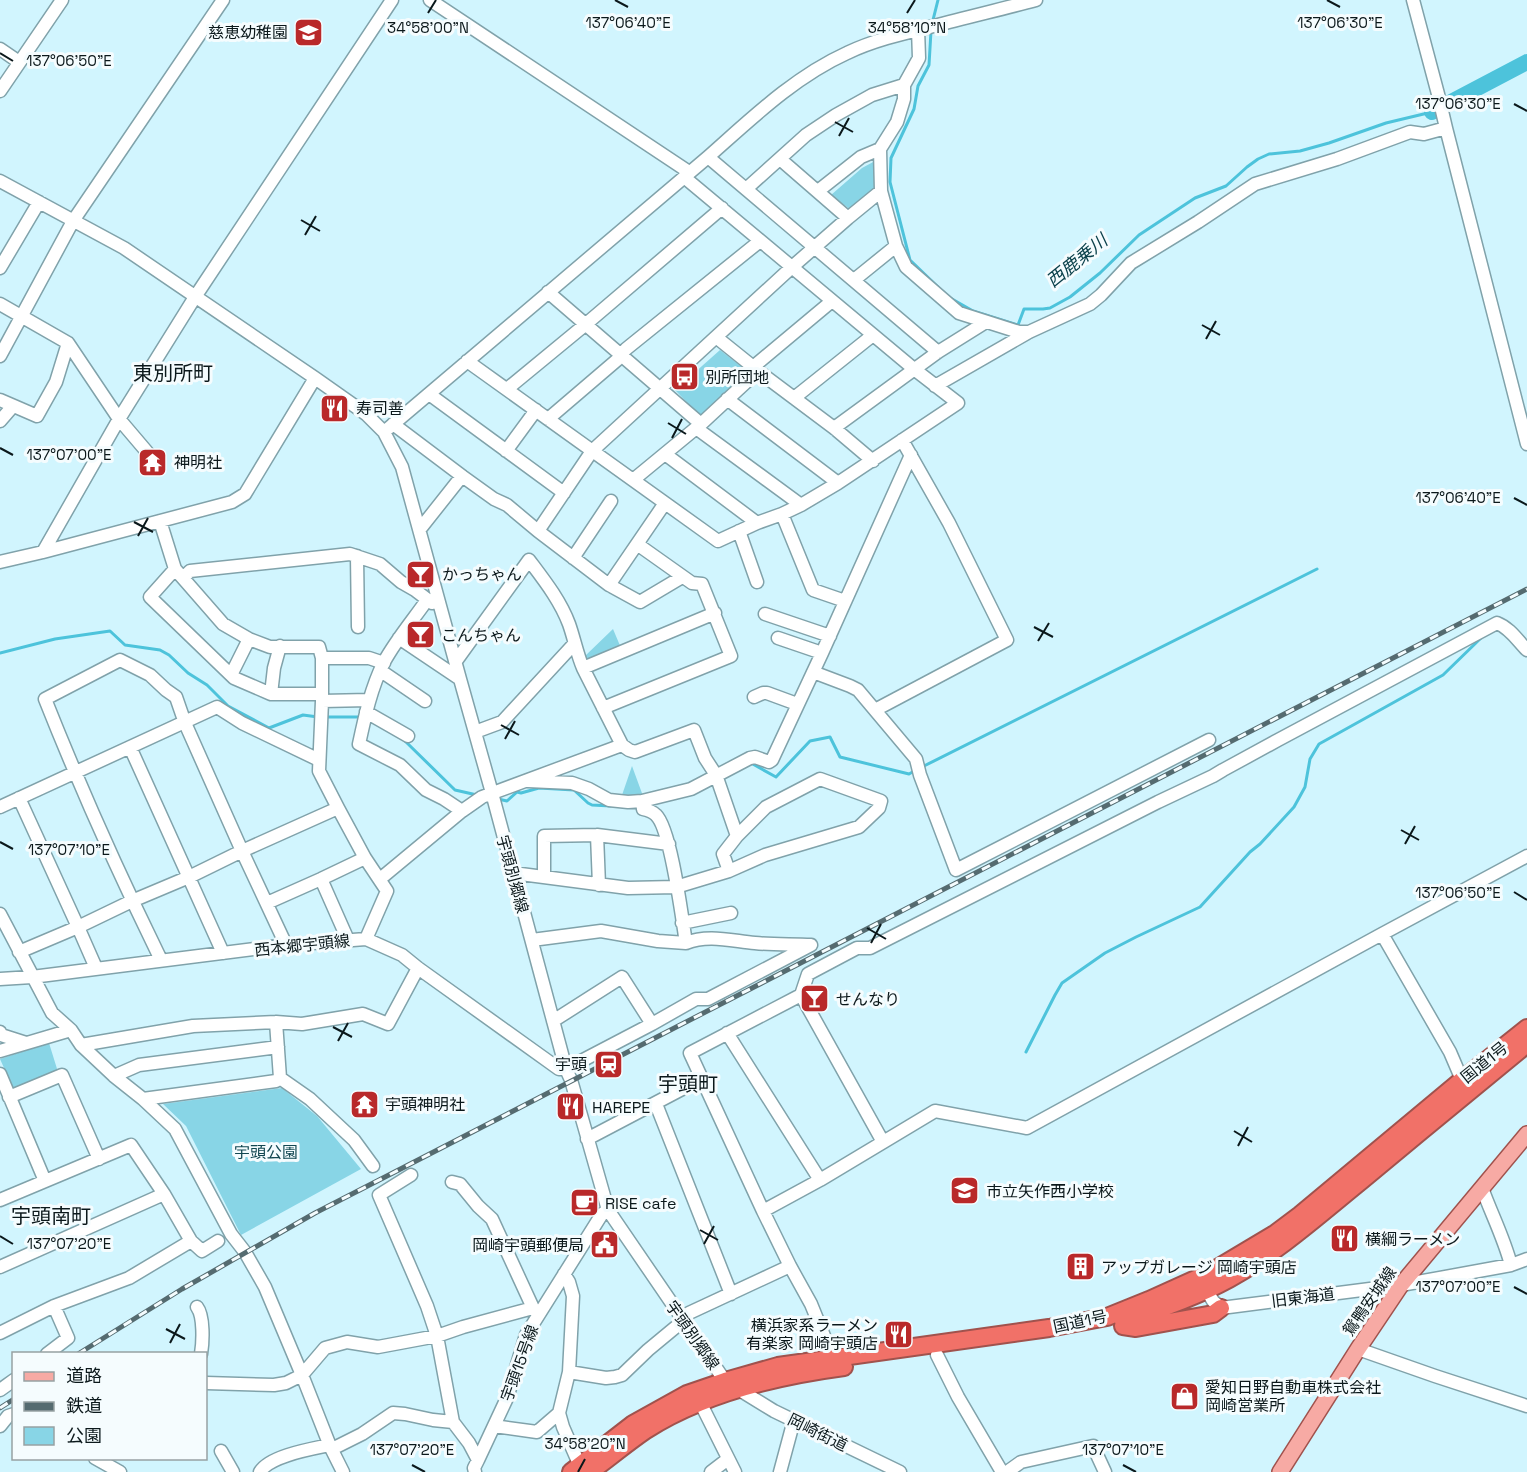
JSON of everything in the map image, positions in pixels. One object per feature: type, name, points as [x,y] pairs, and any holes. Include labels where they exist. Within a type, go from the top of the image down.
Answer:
[{"type":"highway","name":"国道1号","points":[[580,1470],[633,1424],[687,1394],[837,1368],[1067,1335],[1156,1311],[1203,1284],[1209,1273],[1276,1233],[1300,1215],[1527,1029]]},
{"type":"highway","name":"国道1号","points":[[580,1470],[646,1430],[731,1385],[778,1366],[1049,1328],[1107,1317],[1149,1300],[1203,1284],[1250,1266],[1311,1224],[1527,1044]]},
{"type":"highway","points":[[1114,1324],[1136,1328],[1213,1314],[1221,1308]]},
{"type":"main road","name":"鴛鴨安城線","points":[[1280,1472],[1401,1285],[1527,1134]]},
{"type":"street","points":[[0,91],[62,0]]},
{"type":"street","points":[[0,356],[73,222],[222,0]]},
{"type":"street","points":[[43,552],[119,419],[195,297],[392,0]]},
{"type":"street","points":[[430,0],[686,174],[760,241],[958,404],[873,461],[801,505],[718,541],[467,361]]},
{"type":"street","points":[[388,428],[782,93],[815,70],[847,52],[872,43],[918,29],[1036,0]]},
{"type":"street","points":[[1413,0],[1527,444]]},
{"type":"street","points":[[918,29],[919,58],[904,85],[904,99],[897,122],[880,149],[881,192],[896,246],[906,267],[958,313],[1018,332],[1029,332]]},
{"type":"street","points":[[0,49],[19,62]]},
{"type":"street","points":[[746,189],[806,135],[836,115],[872,95],[904,85]]},
{"type":"street","points":[[935,386],[1029,332],[1090,304],[1131,263],[1256,184],[1337,159],[1410,132],[1424,134],[1445,126]]},
{"type":"street","points":[[818,191],[861,157],[880,149]]},
{"type":"street","points":[[708,157],[938,352]]},
{"type":"street","points":[[780,159],[848,218]]},
{"type":"street","points":[[0,181],[124,248],[366,414],[494,499],[507,505],[609,585],[640,602],[682,577]]},
{"type":"street","points":[[538,531],[592,451],[792,267],[881,192]]},
{"type":"street","points":[[0,268],[39,202]]},
{"type":"street","points":[[507,389],[722,208]]},
{"type":"street","points":[[548,419],[617,360],[626,349],[760,241]]},
{"type":"street","points":[[854,280],[896,246]]},
{"type":"street","points":[[548,292],[660,388],[699,426],[801,505]]},
{"type":"street","points":[[633,480],[699,426],[755,369],[832,301]]},
{"type":"street","points":[[0,304],[68,343],[119,419],[153,459]]},
{"type":"street","points":[[834,428],[938,352],[986,322]]},
{"type":"street","points":[[794,398],[873,335]]},
{"type":"street","points":[[716,337],[873,461]]},
{"type":"street","points":[[0,400],[37,416],[56,382],[68,343]]},
{"type":"street","points":[[2,560],[43,552],[232,502],[245,494],[315,378]]},
{"type":"street","points":[[429,394],[564,493]]},
{"type":"street","points":[[727,399],[838,483]]},
{"type":"street","points":[[0,421],[13,406]]},
{"type":"street","points":[[506,451],[536,410]]},
{"type":"street","points":[[388,428],[402,467],[456,661]]},
{"type":"street","points":[[875,710],[1007,640],[949,523],[902,440]]},
{"type":"street","points":[[665,454],[757,523]]},
{"type":"street","points":[[643,805],[692,789],[750,758],[755,757],[769,762],[772,760],[911,455]]},
{"type":"street","points":[[420,529],[462,476]]},
{"type":"street","points":[[573,558],[611,501]]},
{"type":"street","points":[[609,585],[665,503]]},
{"type":"street","points":[[782,514],[813,590],[845,601]]},
{"type":"street","points":[[160,521],[179,573],[222,624],[249,639],[270,647],[319,647],[322,658],[320,771],[365,858],[387,891],[366,939]]},
{"type":"street","points":[[739,531],[757,582]]},
{"type":"street","points":[[603,708],[731,656],[702,584],[692,583],[682,577],[637,544]]},
{"type":"street","points":[[408,736],[368,706],[322,698],[271,694],[234,678],[150,597],[179,573],[350,554],[380,564],[401,582],[441,608]]},
{"type":"street","points":[[357,556],[358,627]]},
{"type":"street","points":[[456,661],[529,560],[553,592],[569,624],[583,668],[622,745],[634,752],[694,730],[705,758],[716,775],[737,836]]},
{"type":"street","points":[[427,600],[399,638],[382,667],[368,706],[359,744],[400,765],[426,790],[462,811]]},
{"type":"street","points":[[583,668],[715,613]]},
{"type":"street","points":[[765,614],[830,636]]},
{"type":"street","points":[[833,1358],[811,1304],[763,1211],[690,1053],[801,995],[808,974],[857,948],[870,948],[1158,802],[1213,777],[1222,770],[1497,623],[1511,632],[1527,650]]},
{"type":"street","points":[[399,638],[460,679]]},
{"type":"street","points":[[778,638],[822,653]]},
{"type":"street","points":[[231,675],[249,639]]},
{"type":"street","points":[[475,732],[502,722],[574,644]]},
{"type":"street","points":[[271,694],[274,668],[280,646]]},
{"type":"street","points":[[322,658],[369,658],[425,701]]},
{"type":"street","points":[[161,960],[74,772],[45,699],[120,660],[150,675],[176,697],[185,723],[286,945]]},
{"type":"street","name":"宇頭別郷線","points":[[456,661],[553,1021],[608,1210],[683,1321],[731,1385]]},
{"type":"street","points":[[813,672],[858,690],[916,759],[918,770],[956,870],[1209,740]]},
{"type":"street","points":[[754,697],[767,693],[797,704]]},
{"type":"street","points":[[0,807],[218,707],[242,723],[319,760]]},
{"type":"street","points":[[380,879],[482,797],[622,745]]},
{"type":"street","points":[[130,747],[223,953]]},
{"type":"street","points":[[513,873],[628,888],[676,887],[729,871],[765,855],[859,827],[879,808],[880,801],[820,779],[766,807],[737,836],[723,854],[729,871]]},
{"type":"street","points":[[528,781],[572,783],[609,800],[643,805],[658,816],[669,844],[686,943]]},
{"type":"street","points":[[19,798],[96,968]]},
{"type":"street","points":[[19,952],[338,808]]},
{"type":"street","points":[[544,876],[544,836],[597,835],[669,844]]},
{"type":"street","points":[[597,835],[599,885]]},
{"type":"street","points":[[763,1211],[820,1180],[935,1111],[1027,1128],[1527,856]]},
{"type":"street","points":[[267,903],[365,858]]},
{"type":"street","points":[[321,879],[348,940]]},
{"type":"street","points":[[682,922],[731,912]]},
{"type":"street","points":[[0,914],[52,1013],[70,1030],[81,1045],[175,1129],[231,1234],[245,1252],[265,1287],[343,1472]]},
{"type":"street","points":[[532,940],[601,931],[658,941],[686,943],[711,938],[811,945],[708,999],[696,999],[652,1023],[568,1075]]},
{"type":"street","points":[[1382,934],[1450,1052],[1462,1080]]},
{"type":"street","name":"西本郷宇頭線","points":[[0,979],[286,945],[366,939],[402,955],[568,1075]]},
{"type":"street","points":[[81,1045],[193,1026],[276,1022],[302,1024],[363,1014],[388,1024],[418,968]]},
{"type":"street","points":[[553,1021],[622,977],[652,1023]]},
{"type":"street","points":[[801,995],[883,1142]]},
{"type":"street","points":[[276,1022],[280,1078]]},
{"type":"street","points":[[0,1051],[70,1030]]},
{"type":"street","points":[[727,1033],[820,1180]]},
{"type":"street","points":[[0,1034],[27,1043]]},
{"type":"street","points":[[114,1076],[139,1065],[278,1047]]},
{"type":"street","points":[[0,1074],[45,1181]]},
{"type":"street","points":[[9,1098],[62,1075],[99,1159]]},
{"type":"street","points":[[143,1099],[276,1081],[280,1078]]},
{"type":"street","points":[[280,1078],[310,1099],[354,1140],[373,1166]]},
{"type":"street","points":[[587,1139],[701,1079]]},
{"type":"street","points":[[656,1104],[730,1294]]},
{"type":"street","points":[[0,1200],[131,1145],[164,1194],[191,1241],[202,1251],[218,1241]]},
{"type":"street","points":[[411,1175],[379,1194],[428,1306],[437,1336],[453,1422],[469,1443],[476,1467]]},
{"type":"street","points":[[207,1383],[274,1385],[286,1383],[302,1375],[325,1348],[347,1342],[378,1347],[437,1336],[464,1327],[536,1310],[492,1219],[460,1184],[452,1182]]},
{"type":"street","points":[[1482,1188],[1511,1265]]},
{"type":"street","points":[[0,1267],[164,1194]]},
{"type":"street","name":"宇頭15号線","points":[[476,1467],[507,1398],[536,1310],[564,1274],[602,1214],[608,1210]]},
{"type":"street","points":[[1,1330],[54,1306],[129,1278],[191,1241]]},
{"type":"street","name":"旧東海道","points":[[1221,1308],[1401,1285],[1511,1265],[1527,1259]]},
{"type":"street","points":[[569,1372],[606,1378],[622,1375],[689,1313],[790,1266]]},
{"type":"street","points":[[564,1274],[573,1296],[569,1372],[559,1413],[580,1470]]},
{"type":"street","points":[[1203,1284],[1213,1301],[1221,1308]]},
{"type":"street","points":[[48,1352],[68,1338],[54,1306]]},
{"type":"street","points":[[197,1306],[200,1311],[201,1352]]},
{"type":"street","points":[[1358,1349],[1527,1406]]},
{"type":"street","points":[[937,1355],[958,1396],[1005,1472],[1021,1462],[1092,1446],[1105,1472]]},
{"type":"street","name":"岡崎街道","points":[[731,1385],[774,1411],[900,1472]]},
{"type":"street","points":[[700,1402],[735,1472]]},
{"type":"street","points":[[260,1472],[264,1466],[297,1452],[331,1447],[362,1434],[393,1413],[453,1422]]},
{"type":"street","points":[[494,1426],[537,1432],[559,1413]]},
{"type":"street","points":[[0,1426],[12,1416]]},
{"type":"street","points":[[780,1472],[794,1420]]},
{"type":"street","points":[[221,1451],[233,1472]]},
{"type":"street","points":[[711,1472],[728,1459]]},
{"type":"street","points":[[98,1460],[119,1472]]},
{"type":"green space","points":[[875,161],[880,188],[851,210],[831,195],[862,168]]},
{"type":"green space","points":[[720,350],[747,371],[700,416],[675,390]]},
{"type":"green space","points":[[613,629],[621,648],[588,660],[585,656]]},
{"type":"green space","points":[[632,766],[643,796],[621,798]]},
{"type":"green space","points":[[49,1043],[58,1072],[13,1088],[0,1059]]},
{"type":"green space","name":"宇頭公園","points":[[282,1088],[317,1116],[361,1169],[241,1235],[186,1126],[163,1104]]},
{"type":"waterway","name":"西鹿乗川","points":[[932,24],[938,0]]},
{"type":"waterway","name":"西鹿乗川","points":[[931,31],[929,65],[918,86],[914,109],[891,158],[890,182],[910,260],[938,287]]},
{"type":"waterway","name":"西鹿乗川","points":[[1432,112],[1527,62]]},
{"type":"waterway","name":"西鹿乗川","points":[[952,299],[973,311],[1018,325],[1024,309],[1050,308],[1070,297],[1100,273],[1139,235],[1195,198],[1226,186],[1258,159],[1269,154],[1300,151],[1386,123],[1432,112]]},
{"type":"waterway","points":[[922,767],[1317,569]]},
{"type":"waterway","points":[[0,653],[55,639],[110,631],[125,645],[160,650],[169,655],[188,673],[207,685],[228,706],[269,728],[303,715],[318,717]]},
{"type":"waterway","points":[[1026,1052],[1062,983],[1105,953],[1200,907],[1260,844],[1294,807],[1305,787],[1310,759],[1319,744],[1443,675],[1481,638]]},
{"type":"waterway","points":[[325,717],[360,717]]},
{"type":"waterway","points":[[749,764],[776,777],[810,741],[830,737],[840,757],[909,774],[916,770]]},
{"type":"waterway","points":[[405,741],[455,790],[477,795]]},
{"type":"waterway","points":[[498,799],[507,801],[517,792],[539,788],[574,790],[592,805],[611,806]]},
{"type":"railway","points":[[81,1352],[182,1289],[315,1213],[1527,589]]},
{"type":"railway","points":[[0,1408],[12,1400]]},
{"type":"place","name":"慈恵幼稚園","points":[[309,32]]},
{"type":"place","name":"別所団地","points":[[684,377]]},
{"type":"place","name":"寿司善","points":[[335,408]]},
{"type":"place","name":"神明社","points":[[153,462]]},
{"type":"place","name":"かっちゃん","points":[[421,574]]},
{"type":"place","name":"こんちゃん","points":[[420,635]]},
{"type":"place","name":"せんなり","points":[[815,999]]},
{"type":"place","name":"宇頭","points":[[608,1064]]},
{"type":"place","name":"宇頭神明社","points":[[364,1104]]},
{"type":"place","name":"HAREPE","points":[[571,1107]]},
{"type":"place","name":"市立矢作西小学校","points":[[965,1191]]},
{"type":"place","name":"RISE cafe","points":[[584,1203]]},
{"type":"place","name":"横綱ラーメン","points":[[1344,1239]]},
{"type":"place","name":"岡崎宇頭郵便局","points":[[605,1245]]},
{"type":"place","name":"アップガレージ 岡崎宇頭店","points":[[1080,1267]]},
{"type":"place","name":"横浜家系ラーメン 有楽家 岡崎宇頭店","points":[[899,1334]]},
{"type":"place","name":"愛知日野自動車株式会社 岡崎営業所","points":[[1184,1396]]},
{"type":"district","name":"東別所町","points":[[173,373]]},
{"type":"district","name":"宇頭町","points":[[688,1084]]},
{"type":"district","name":"宇頭南町","points":[[51,1216]]}]
